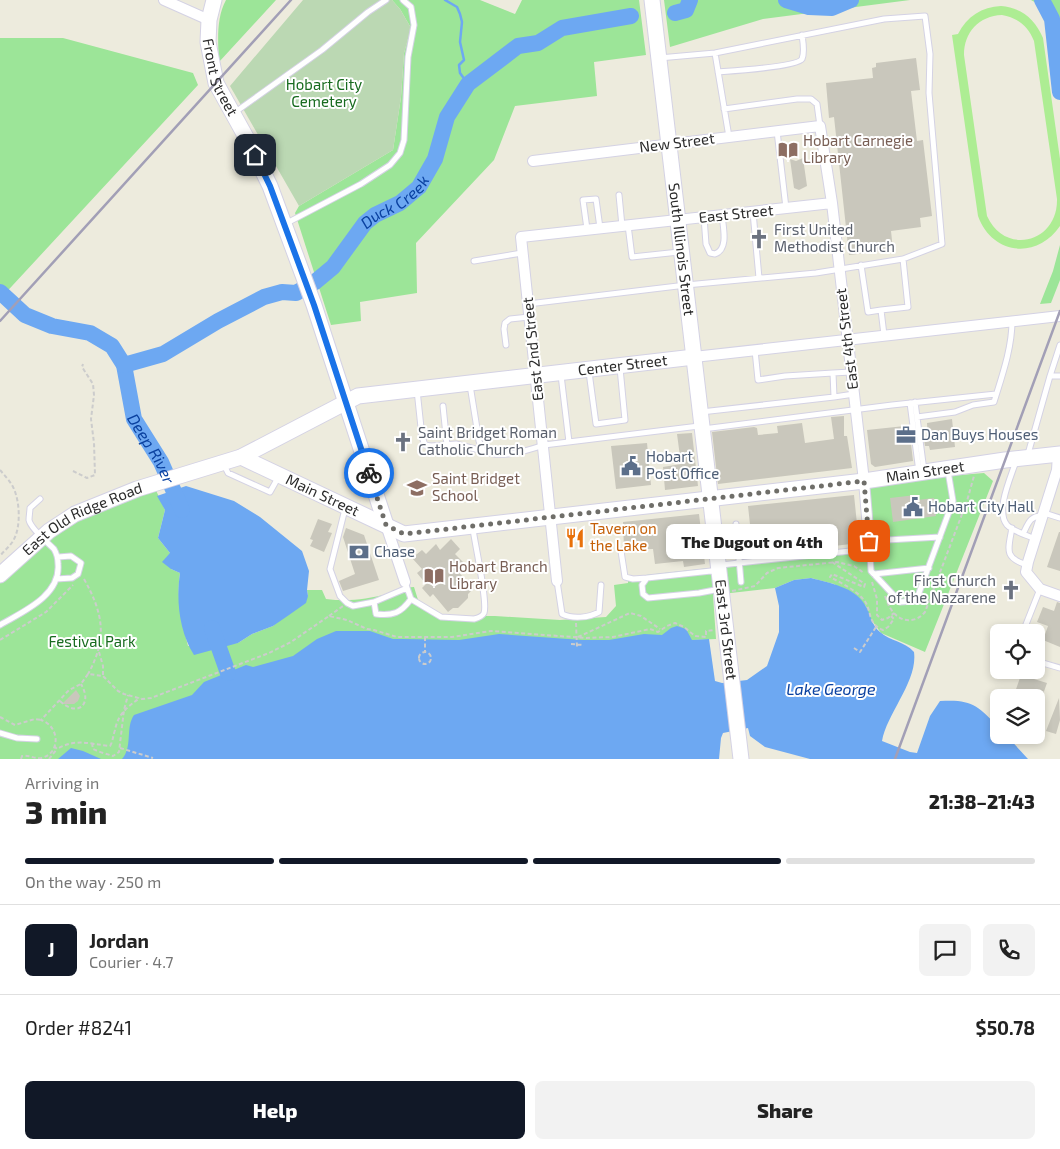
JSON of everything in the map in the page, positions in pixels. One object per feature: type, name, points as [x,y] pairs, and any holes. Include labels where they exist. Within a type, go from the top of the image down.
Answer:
[{"type":"street","points":[[164,0],[209,20]]},
{"type":"street","name":"Front Street","points":[[214,0],[209,20],[208,42],[216,83],[270,186],[314,305],[406,585]]},
{"type":"street","name":"South Illinois Street","points":[[652,0],[711,499]]},
{"type":"street","name":"New Street","points":[[534,161],[820,126]]},
{"type":"street","name":"East 4th Street","points":[[820,126],[832,203],[870,548]]},
{"type":"street","name":"East Street","points":[[521,237],[832,203]]},
{"type":"street","name":"East 2nd Street","points":[[521,237],[557,581]]},
{"type":"street","name":"Center Street","points":[[202,468],[241,457],[358,396],[1060,316]]},
{"type":"street","points":[[1059,454],[1057,470],[1026,572],[1040,589],[1060,596]]},
{"type":"street","name":"Main Street","points":[[241,457],[404,534],[864,481],[1059,454]]},
{"type":"street","name":"East Old Ridge Road","points":[[0,576],[42,537],[75,514],[137,489],[202,468]]},
{"type":"street","name":"East 3rd Street","points":[[711,499],[741,759]]},
{"type":"lane","points":[[233,114],[322,50],[368,12],[386,0]]},
{"type":"lane","points":[[284,224],[361,184],[390,166],[400,153],[404,140],[408,57],[414,24],[410,7],[403,0]]},
{"type":"lane","points":[[528,304],[839,269],[903,259],[942,244],[929,93],[930,54],[925,16],[884,19],[714,54],[659,58]]},
{"type":"lane","points":[[718,72],[787,65],[799,61],[802,58],[803,51],[802,36]]},
{"type":"lane","points":[[714,54],[729,137]]},
{"type":"lane","points":[[724,109],[797,99],[812,99],[817,104],[820,126]]},
{"type":"lane","points":[[777,131],[786,208]]},
{"type":"lane","points":[[619,195],[632,257],[682,251]]},
{"type":"lane","points":[[587,230],[583,200],[596,199],[600,228]]},
{"type":"lane","points":[[753,212],[759,278]]},
{"type":"lane","points":[[704,217],[706,244],[710,253],[715,254],[721,250],[723,244],[722,215]]},
{"type":"lane","points":[[474,261],[523,253]]},
{"type":"lane","points":[[861,265],[868,312],[908,307],[903,259]]},
{"type":"lane","points":[[881,310],[884,335]]},
{"type":"lane","points":[[506,345],[504,329],[506,322],[510,319],[530,317]]},
{"type":"lane","points":[[917,417],[955,412],[974,405],[994,402],[1000,388],[1012,332],[1012,321]]},
{"type":"lane","points":[[1035,539],[1012,528],[1004,521],[1002,508],[1022,458],[1060,345]]},
{"type":"lane","points":[[755,350],[758,380],[785,376],[852,372]]},
{"type":"lane","points":[[589,369],[596,424],[625,420],[620,365]]},
{"type":"lane","points":[[560,372],[570,442]]},
{"type":"lane","points":[[833,373],[834,397]]},
{"type":"lane","points":[[1050,376],[1060,376]]},
{"type":"lane","points":[[470,383],[478,441],[483,451]]},
{"type":"lane","points":[[417,389],[422,437],[425,444],[431,446],[456,444],[492,454],[526,451],[544,445],[702,422],[854,394]]},
{"type":"lane","points":[[702,422],[856,410],[996,394]]},
{"type":"lane","points":[[966,397],[968,408]]},
{"type":"lane","points":[[913,402],[917,417],[922,472]]},
{"type":"lane","points":[[913,402],[922,472]]},
{"type":"lane","points":[[443,406],[447,444]]},
{"type":"lane","points":[[222,462],[228,473],[270,492],[279,475]]},
{"type":"lane","points":[[870,548],[872,571],[874,574],[900,602],[916,601],[953,502],[947,468]]},
{"type":"lane","points":[[0,625],[38,602],[56,579],[59,569],[58,557],[29,520],[30,508],[40,499]]},
{"type":"lane","points":[[346,506],[330,569],[340,596],[347,604],[353,606],[374,602],[406,585],[410,599],[441,617],[479,618],[484,611],[483,592],[472,526]]},
{"type":"lane","points":[[1023,534],[1031,519],[1043,514],[1060,518]]},
{"type":"lane","points":[[736,524],[741,582]]},
{"type":"lane","points":[[1012,528],[1009,554],[1012,559],[1028,565]]},
{"type":"lane","points":[[621,551],[625,576],[632,579],[711,571],[738,563],[870,548],[940,537]]},
{"type":"lane","points":[[56,579],[72,578],[78,574],[81,563],[71,556],[58,557]]},
{"type":"lane","points":[[874,574],[929,568]]},
{"type":"lane","points":[[647,578],[642,585],[642,594],[648,598],[721,591]]},
{"type":"lane","points":[[557,581],[562,614],[569,617],[593,615],[599,612],[601,585]]},
{"type":"lane","points":[[1026,624],[1040,589]]},
{"type":"lane","points":[[374,602],[376,614],[390,615],[404,608],[410,599]]},
{"type":"lane","points":[[1045,664],[1060,668]]},
{"type":"lane","points":[[0,733],[17,738],[37,739]]},
{"type":"path","points":[[73,471],[87,478],[95,475],[91,419],[94,395],[93,384],[82,366],[83,364]]},
{"type":"path","points":[[721,591],[755,586],[767,573],[778,568],[832,562],[846,563],[864,572],[871,578],[877,599],[877,615],[882,620],[894,613],[898,617],[914,620],[920,618],[925,612],[967,501],[978,464]]},
{"type":"path","points":[[0,470],[11,482],[15,491],[18,520],[18,532],[13,542],[0,556]]},
{"type":"path","points":[[832,562],[865,584],[864,587],[832,574],[830,577],[863,598],[867,604],[868,613],[876,627],[883,630],[888,627],[894,619],[890,616]]},
{"type":"path","points":[[0,640],[36,620],[72,586],[84,579],[98,608],[102,628],[98,650],[88,674],[80,684],[69,690],[41,720]]},
{"type":"path","points":[[88,674],[103,676],[118,691],[128,696],[151,698],[269,653],[291,642],[347,604]]},
{"type":"path","points":[[578,637],[630,613],[641,616],[661,630]]},
{"type":"path","points":[[329,616],[397,637],[452,637],[491,631],[578,637],[613,637],[650,629],[658,632],[675,623],[684,627],[695,636],[706,637],[706,632],[709,631]]},
{"type":"path","points":[[575,616],[578,637],[577,648]]},
{"type":"path","points":[[854,648],[860,652],[876,627]]},
{"type":"path","points":[[425,637],[425,652]]},
{"type":"path","points":[[571,644],[584,645]]},
{"type":"path","points":[[98,650],[103,666],[103,676]]},
{"type":"path","points":[[425,652],[429,653],[432,659],[426,665],[420,662],[419,658],[425,652]]},
{"type":"path","points":[[60,701],[70,709],[83,706],[86,699],[85,691],[80,684]]},
{"type":"path","points":[[92,743],[93,749],[98,752],[104,751],[113,756],[120,752],[124,710],[128,696]]},
{"type":"path","points":[[21,759],[22,756],[34,758],[49,757],[67,743],[92,743],[110,746],[118,718],[124,710],[140,698]]},
{"type":"path","points":[[0,717],[15,725],[34,719],[47,722],[54,730],[56,737],[49,757]]},
{"type":"path","points":[[54,746],[57,749]]},
{"type":"path","points":[[120,748],[152,758]]},
{"type":"path","points":[[27,759],[31,756]]},
{"type":"green space","points":[[226,0],[276,0],[219,62],[219,22]]},
{"type":"green space","name":"Hobart City Cemetery","points":[[303,0],[392,0],[400,9],[411,28],[404,53],[401,97],[393,150],[299,206],[230,86]]},
{"type":"green space","points":[[392,0],[480,0],[515,14],[522,0],[639,0],[646,55],[594,62],[597,96],[515,106],[494,160],[416,243],[417,293],[360,302],[361,321],[331,325],[295,213],[299,206],[393,150],[401,97],[404,53],[411,28],[400,9]]},
{"type":"green space","points":[[664,0],[910,0],[763,19],[670,47]]},
{"type":"green space","points":[[1031,0],[1060,0],[1060,89],[1055,90],[1047,18],[1038,4]]},
{"type":"green space","points":[[994,7],[1009,7],[1021,12],[1032,20],[1043,38],[1060,159],[1060,226],[1050,237],[1028,248],[1004,245],[993,239],[978,216],[952,35],[958,34],[971,17],[981,11]],"holes":[[[1002,15],[1008,16],[1025,27],[1034,41],[1057,199],[1055,214],[1049,226],[1040,234],[1029,239],[1017,240],[995,229],[987,216],[964,55],[967,39],[974,27],[986,18]]]},
{"type":"green space","points":[[0,38],[63,38],[193,73],[198,85],[0,299]]},
{"type":"green space","points":[[1060,245],[1060,280],[1051,303],[1040,304],[1053,271]]},
{"type":"green space","name":"Festival Park","points":[[984,473],[993,481],[925,652],[881,633],[868,615],[866,606],[834,584],[811,578],[794,580],[775,588],[713,595],[716,639],[692,640],[130,759],[0,759],[0,579],[56,530],[154,486],[165,510],[158,538],[170,553],[171,569],[180,573],[179,601],[188,646],[238,643],[252,634],[273,626],[308,596],[307,590],[322,590],[326,599],[350,600],[380,596],[404,588],[414,587],[419,603],[441,616],[495,616],[560,620],[606,617],[616,606],[614,585],[628,583],[628,577],[872,550],[866,483]]},
{"type":"water","points":[[186,486],[234,501],[260,517],[302,551],[309,571],[306,603],[273,626],[252,634],[238,643],[194,655],[185,636],[180,615],[178,594],[180,573],[162,562],[170,553],[158,538],[165,510],[157,496]]},
{"type":"water","name":"Lake George","points":[[811,578],[833,584],[855,594],[865,605],[877,629],[914,652],[914,663],[907,686],[885,730],[882,741],[917,753],[930,716],[940,701],[959,701],[973,705],[990,719],[990,744],[1014,744],[1028,759],[810,759],[765,747],[750,736],[748,728],[723,733],[719,759],[122,759],[127,749],[131,720],[134,715],[192,695],[204,682],[246,665],[253,667],[293,656],[317,639],[336,631],[370,631],[393,639],[459,640],[499,634],[609,640],[644,634],[662,635],[677,626],[686,629],[692,640],[709,639],[715,681],[722,683],[747,680],[767,666],[779,632],[779,606],[775,588],[794,580]]},
{"type":"water","points":[[71,748],[83,751],[101,759],[58,759]]},
{"type":"building","points":[[916,58],[920,90],[911,91],[917,141],[923,140],[932,216],[920,218],[921,227],[891,231],[893,250],[849,255],[834,117],[829,118],[826,83],[873,78],[872,68],[876,67],[876,63]]},
{"type":"building","points":[[803,158],[807,186],[799,190],[794,188],[790,159],[796,161]]},
{"type":"building","points":[[844,416],[844,436],[847,436],[852,468],[718,484],[712,432],[754,427],[757,428],[758,435],[778,433],[777,426],[802,423],[805,443],[834,439],[831,417]]},
{"type":"building","points":[[952,419],[955,447],[930,450],[929,446],[925,446],[924,439],[928,439],[927,423]]},
{"type":"building","points":[[905,426],[908,435],[910,435],[913,461],[875,467],[871,464],[867,430]]},
{"type":"building","points":[[692,433],[698,486],[665,490],[663,467],[681,464],[677,434]]},
{"type":"building","name":"Hobart Post Office","points":[[647,443],[651,485],[616,489],[611,446]]},
{"type":"building","points":[[854,495],[859,543],[834,546],[832,533],[806,536],[805,530],[779,533],[780,549],[753,552],[748,506]]},
{"type":"building","name":"Hobart City Hall","points":[[916,495],[917,500],[934,498],[936,516],[893,522],[890,498]]},
{"type":"building","points":[[699,514],[705,564],[684,567],[683,561],[655,564],[653,549],[625,550],[624,548],[623,522]]},
{"type":"building","points":[[318,519],[332,524],[328,532],[332,533],[324,552],[310,546],[313,540],[310,539]]},
{"type":"building","name":"Chase","points":[[346,528],[364,535],[379,580],[343,591],[339,581],[355,574],[343,537]]},
{"type":"building","points":[[1060,532],[1060,571],[1047,567]]},
{"type":"building","name":"Hobart Branch Library","points":[[451,539],[460,549],[455,554],[464,563],[457,570],[473,589],[468,594],[468,598],[458,608],[453,608],[448,612],[433,594],[430,597],[422,588],[426,584],[417,573],[422,569],[412,558],[422,550],[426,554],[436,544],[440,550]]},
{"type":"building","points":[[1057,602],[1060,603],[1060,647],[1045,641],[1048,626],[1037,622],[1043,607],[1054,611]]},
{"type":"building","points":[[1020,679],[1034,679],[1047,683],[1045,689],[1016,689]]},
{"type":"building","points":[[76,690],[80,696],[78,701],[74,704],[62,704]]},
{"type":"building","points":[[1059,698],[1060,720],[1056,734],[1046,731]]},
{"type":"waterway","points":[[445,0],[457,7],[460,14],[462,22],[460,42],[464,60],[459,65],[460,73],[468,84]]},
{"type":"waterway","name":"Duck Creek","points":[[675,13],[686,10],[690,0]]},
{"type":"waterway","name":"Duck Creek","points":[[786,0],[809,7],[832,8],[851,0]]},
{"type":"waterway","name":"Duck Creek","points":[[1042,0],[1052,19],[1060,92]]},
{"type":"waterway","name":"Duck Creek","points":[[124,365],[163,354],[218,321],[264,297],[282,292],[296,293],[315,282],[333,267],[365,223],[375,215],[400,203],[419,187],[435,159],[447,117],[468,84],[518,46],[538,43],[562,28],[631,16]]},
{"type":"waterway","name":"Deep River","points":[[0,292],[25,315],[52,326],[90,333],[112,346],[124,365],[134,419],[161,462],[182,510]]},
{"type":"waterway","name":"Deep River","points":[[212,628],[228,673]]},
{"type":"railway","points":[[0,321],[291,0]]},
{"type":"railway","points":[[895,759],[1060,311]]},
{"type":"way so far","points":[[369,473],[386,525],[404,534],[864,481],[869,541]]},
{"type":"place","name":"Hobart Carnegie Library","points":[[788,150]]},
{"type":"place","name":"First United Methodist Church","points":[[759,239]]},
{"type":"place","name":"Dan Buys Houses","points":[[906,435]]},
{"type":"place","name":"Saint Bridget Roman Catholic Church","points":[[403,442]]},
{"type":"place","name":"Hobart Post Office","points":[[631,466]]},
{"type":"place","name":"Saint Bridget School","points":[[417,488]]},
{"type":"place","name":"Hobart City Hall","points":[[913,507]]},
{"type":"place","name":"Tavern on the Lake","points":[[575,538]]},
{"type":"place","name":"The Dugout on 4th","points":[[869,541]]},
{"type":"place","name":"Chase","points":[[359,552]]},
{"type":"place","name":"Hobart Branch Library","points":[[434,576]]},
{"type":"place","name":"First Church of the Nazarene","points":[[1011,590]]},
{"type":"route","points":[[255,155],[270,186],[314,305],[369,473]]}]
